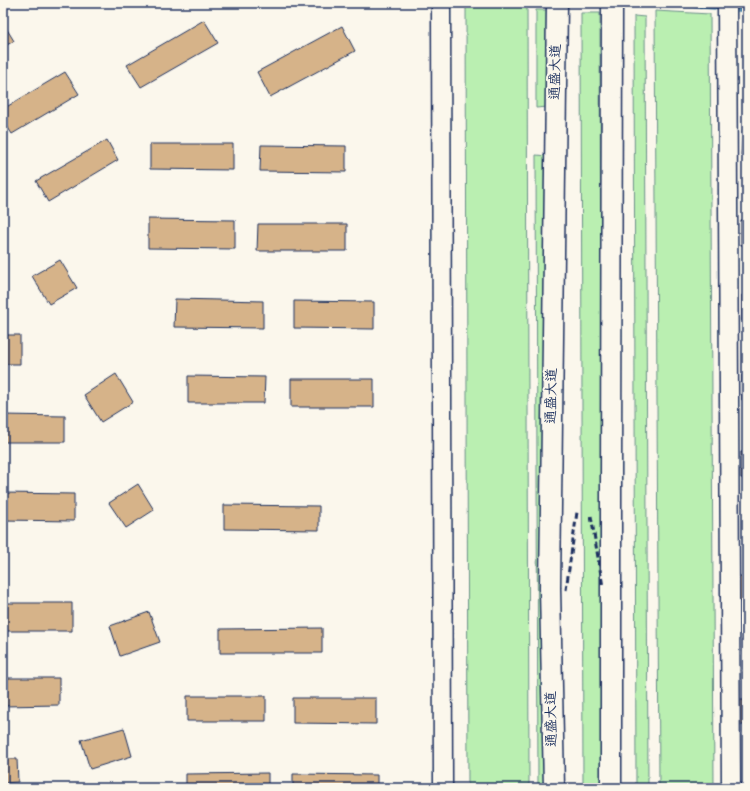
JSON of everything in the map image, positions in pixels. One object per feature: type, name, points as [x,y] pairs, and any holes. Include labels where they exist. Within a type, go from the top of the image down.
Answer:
[{"type":"main road","points":[[611,788],[610,481],[612,7]]},
{"type":"main road","name":"通盛大道","points":[[554,788],[550,588],[557,9]]},
{"type":"street","points":[[441,3],[443,788]]},
{"type":"street","points":[[727,9],[731,788]]},
{"type":"green space","points":[[466,3],[527,3],[529,788],[468,788]]},
{"type":"green space","points":[[536,10],[548,10],[548,107],[536,108]]},
{"type":"green space","points":[[655,11],[710,14],[714,788],[659,788]]},
{"type":"green space","points":[[581,13],[600,13],[602,788],[583,788]]},
{"type":"green space","points":[[634,16],[645,17],[648,788],[636,788]]},
{"type":"green space","points":[[536,155],[548,156],[550,788],[538,788]]},
{"type":"building","points":[[204,20],[218,43],[141,87],[127,65]]},
{"type":"building","points":[[3,23],[14,41],[3,47]]},
{"type":"building","points":[[342,26],[355,51],[270,97],[257,72]]},
{"type":"building","points":[[744,52],[747,53],[747,79],[743,78]]},
{"type":"building","points":[[65,72],[79,94],[12,134],[3,120],[3,109]]},
{"type":"building","points":[[743,130],[747,130],[747,157],[741,156]]},
{"type":"building","points":[[107,140],[118,160],[48,202],[36,181]]},
{"type":"building","points":[[150,144],[233,144],[233,170],[150,169]]},
{"type":"building","points":[[261,145],[346,146],[346,172],[260,171]]},
{"type":"building","points":[[148,219],[235,220],[235,249],[148,248]]},
{"type":"building","points":[[741,220],[747,220],[747,245],[741,245]]},
{"type":"building","points":[[258,224],[347,224],[347,251],[257,251]]},
{"type":"building","points":[[60,260],[77,288],[49,304],[32,276]]},
{"type":"building","points":[[742,295],[747,295],[747,321],[742,321]]},
{"type":"building","points":[[175,299],[263,301],[263,328],[174,327]]},
{"type":"building","points":[[294,301],[374,302],[374,329],[294,328]]},
{"type":"building","points":[[3,335],[20,335],[20,364],[3,364]]},
{"type":"building","points":[[116,374],[133,402],[101,422],[84,395]]},
{"type":"building","points":[[742,375],[747,375],[747,400],[742,400]]},
{"type":"building","points":[[188,376],[265,377],[264,403],[188,403]]},
{"type":"building","points":[[291,379],[374,379],[374,407],[291,407]]},
{"type":"building","points":[[3,415],[65,416],[65,442],[3,442]]},
{"type":"building","points":[[741,452],[747,452],[747,478],[741,478]]},
{"type":"building","points":[[138,484],[154,510],[126,528],[109,503]]},
{"type":"building","points":[[3,493],[74,494],[74,521],[3,520]]},
{"type":"building","points":[[224,505],[319,506],[319,530],[224,529]]},
{"type":"building","points":[[731,576],[747,576],[747,602],[731,602]]},
{"type":"building","points":[[3,603],[72,603],[72,631],[3,631]]},
{"type":"building","points":[[149,612],[160,642],[120,656],[110,626]]},
{"type":"building","points":[[322,628],[322,653],[220,653],[220,629]]},
{"type":"building","points":[[3,678],[59,678],[59,705],[3,706]]},
{"type":"building","points":[[187,696],[266,696],[266,721],[187,721]]},
{"type":"building","points":[[293,698],[376,698],[376,724],[293,723]]},
{"type":"building","points":[[733,700],[747,700],[747,725],[733,725]]},
{"type":"building","points":[[124,728],[132,756],[90,769],[81,740]]},
{"type":"building","points":[[3,759],[17,759],[18,782],[3,783]]},
{"type":"building","points":[[268,773],[268,788],[186,788],[186,774]]},
{"type":"building","points":[[293,774],[377,775],[377,788],[293,788]]},
{"type":"waterway","points":[[655,3],[723,8]]},
{"type":"waterway","points":[[731,9],[747,10]]},
{"type":"railway","points":[[566,590],[577,512]]},
{"type":"railway","points":[[591,516],[603,587]]}]
